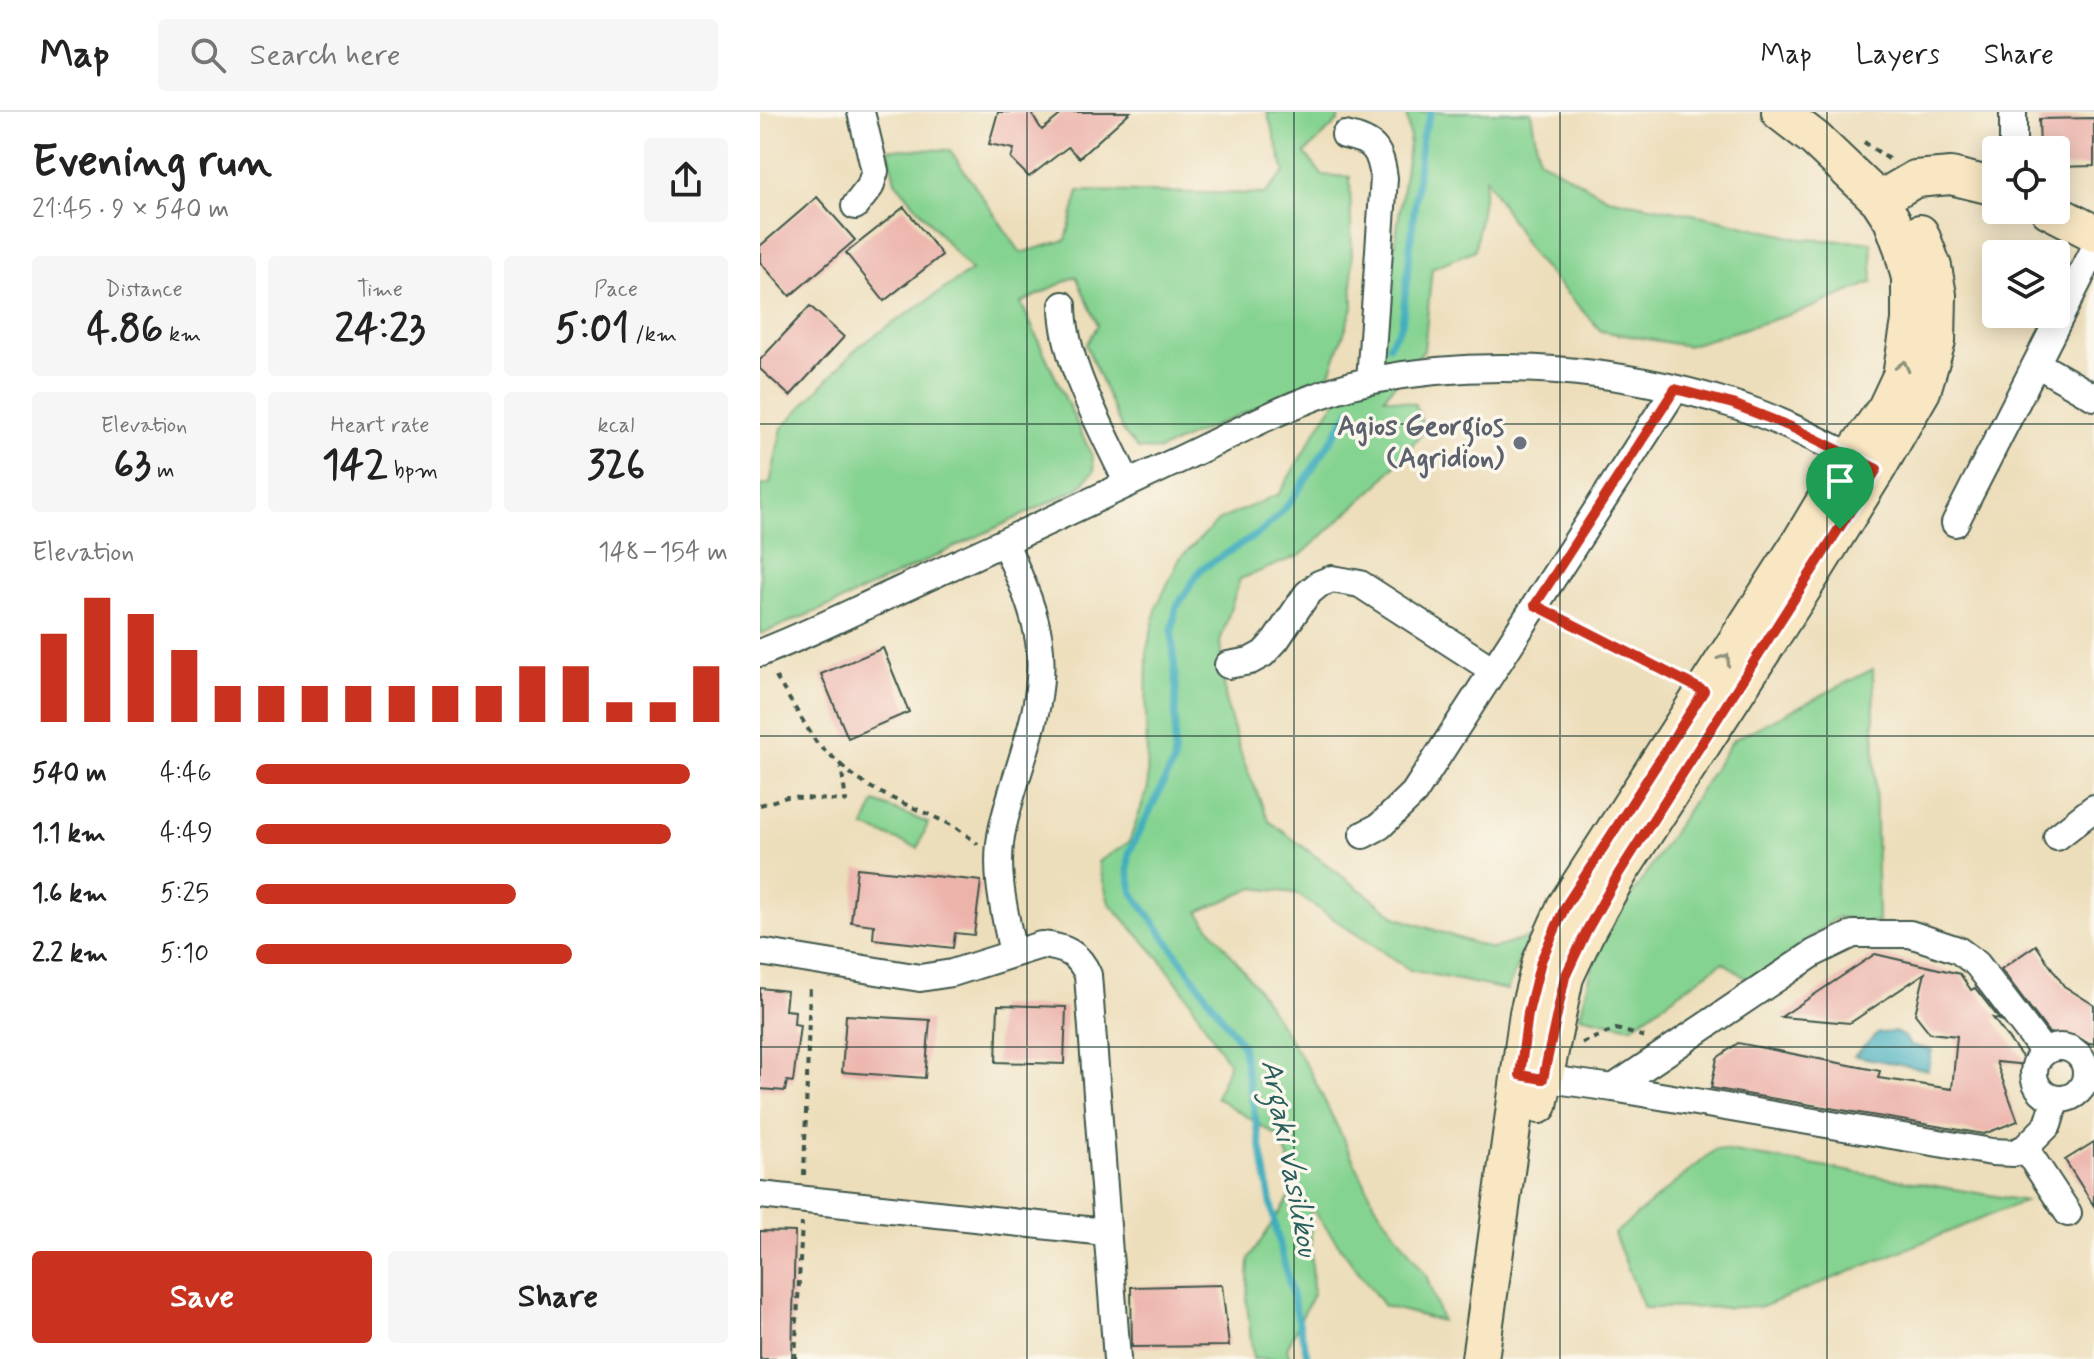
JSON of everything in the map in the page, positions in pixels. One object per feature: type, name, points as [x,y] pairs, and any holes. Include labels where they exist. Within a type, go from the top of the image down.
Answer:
[{"type":"street","points":[[855,206],[870,187],[875,171],[861,112]]},
{"type":"street","points":[[1480,1359],[1531,1077],[1565,977],[1619,873],[1864,463],[1904,362],[1910,321],[1910,278],[1892,220],[1879,200],[1815,126],[1780,112]]},
{"type":"street","points":[[2013,112],[2013,136]]},
{"type":"street","points":[[1345,135],[1373,145],[1379,154],[1384,178],[1370,381]]},
{"type":"street","points":[[1879,200],[1915,179],[1951,176],[1982,184]]},
{"type":"street","points":[[2070,221],[2094,233]]},
{"type":"street","points":[[1955,523],[2094,250]]},
{"type":"street","points":[[1063,305],[1063,323],[1073,361],[1128,484]]},
{"type":"street","points":[[2037,364],[2094,397]]},
{"type":"street","points":[[761,653],[1005,543],[1306,401],[1370,381],[1423,373],[1508,367],[1571,370],[1675,389],[1733,404],[1791,427],[1864,463]]},
{"type":"street","points":[[1363,835],[1380,826],[1414,793],[1675,389]]},
{"type":"street","points":[[1500,1359],[1531,1077],[1528,1013],[1541,961],[1565,907],[1799,544],[1864,463]]},
{"type":"street","points":[[1005,543],[1033,614],[1039,640],[1040,665],[1032,730],[1002,826],[999,854],[1001,896],[1013,953]]},
{"type":"street","points":[[1228,665],[1243,664],[1263,654],[1307,594],[1319,584],[1332,579],[1360,584],[1493,670]]},
{"type":"street","points":[[2057,837],[2094,808]]},
{"type":"street","points":[[1613,1088],[1839,939],[1853,934],[1910,934],[1958,950],[1977,964],[2044,1052]]},
{"type":"street","points":[[760,952],[920,978],[952,973],[1041,945],[1055,946],[1076,955],[1088,975],[1105,1232],[1117,1359]]},
{"type":"street","points":[[2058,1047],[2071,1050],[2082,1059],[2090,1081],[2075,1095],[2056,1099],[2039,1089],[2034,1077],[2036,1063],[2044,1052],[2058,1047]]},
{"type":"street","points":[[1531,1077],[1992,1152],[2014,1153],[2025,1148],[2048,1125],[2056,1099]]},
{"type":"street","points":[[2025,1148],[2068,1213]]},
{"type":"street","points":[[760,1195],[1105,1232]]},
{"type":"path","points":[[1535,605],[1704,691]]},
{"type":"path","points":[[761,653],[816,742],[857,780],[890,799],[954,826],[983,848]]},
{"type":"path","points":[[760,805],[787,797],[846,801],[841,765]]},
{"type":"path","points":[[795,1359],[810,961]]},
{"type":"path","points":[[1580,1043],[1616,1029],[1644,1037],[1663,1055]]},
{"type":"green space","points":[[1267,112],[1338,112],[1338,121],[1305,153],[1322,175],[1350,177],[1353,307],[1329,376],[1159,450],[1138,449],[1123,432],[1086,345],[1098,325],[1076,276],[1021,303],[1092,456],[1094,471],[1078,489],[839,602],[760,634],[760,486],[770,484],[782,428],[859,346],[971,271],[895,181],[888,149],[950,150],[1021,253],[1066,240],[1079,191],[1265,194],[1285,172]]},
{"type":"green space","points":[[1406,112],[1531,112],[1539,159],[1608,198],[1800,239],[1871,242],[1873,282],[1808,309],[1687,346],[1601,331],[1532,255],[1486,178],[1475,250],[1432,268],[1424,350],[1384,397],[1415,404],[1425,430],[1379,484],[1301,555],[1240,579],[1220,642],[1226,703],[1243,760],[1269,821],[1398,918],[1492,949],[1530,937],[1507,990],[1410,970],[1295,893],[1254,888],[1198,912],[1257,988],[1310,1071],[1375,1204],[1426,1275],[1442,1321],[1384,1306],[1310,1206],[1313,1294],[1287,1348],[1290,1359],[1253,1359],[1247,1303],[1249,1259],[1299,1183],[1280,1138],[1216,1097],[1229,1064],[1161,960],[1109,903],[1098,862],[1129,842],[1148,788],[1147,649],[1157,606],[1180,558],[1219,520],[1279,494],[1322,421],[1382,336],[1410,138]]},
{"type":"green space","points":[[1873,669],[1878,923],[1837,917],[1752,983],[1723,962],[1631,1027],[1580,1016],[1597,949],[1733,740]]},
{"type":"green space","points":[[875,802],[928,823],[918,848],[864,827]]},
{"type":"green space","points":[[1716,1149],[2025,1201],[1762,1307],[1644,1308],[1614,1234]]},
{"type":"water","points":[[1895,1032],[1905,1037],[1910,1045],[1932,1050],[1928,1070],[1854,1056],[1878,1033]]},
{"type":"building","points":[[998,112],[1030,112],[1042,130],[1064,112],[1130,112],[1079,158],[1068,147],[1029,177],[1011,159],[1014,149],[989,144]]},
{"type":"building","points":[[2094,118],[2094,166],[2070,167],[2070,136],[2040,136],[2039,119]]},
{"type":"building","points":[[817,197],[855,240],[790,296],[760,262],[760,246]]},
{"type":"building","points":[[904,207],[942,255],[884,301],[846,253]]},
{"type":"building","points":[[810,306],[844,337],[790,396],[760,369],[760,360]]},
{"type":"building","points":[[883,648],[909,712],[848,738],[821,674]]},
{"type":"building","points":[[857,868],[981,881],[974,935],[955,933],[953,948],[873,939],[874,925],[851,922]]},
{"type":"building","points":[[2036,945],[2064,986],[2094,1005],[2094,1044],[2049,1033],[2001,969]]},
{"type":"building","points":[[1875,954],[1960,974],[1971,990],[1975,988],[2000,1020],[1993,1018],[2028,1065],[1996,1062],[2018,1121],[1984,1134],[1711,1088],[1717,1058],[1738,1043],[1880,1071],[1878,1078],[1952,1089],[1957,1036],[1930,1033],[1915,1014],[1925,973],[1850,1023],[1781,1017]]},
{"type":"building","points":[[760,988],[787,991],[785,1010],[795,1011],[794,1024],[800,1025],[793,1082],[787,1081],[785,1091],[760,1089]]},
{"type":"building","points":[[998,1005],[1066,1007],[1064,1064],[996,1062]]},
{"type":"building","points":[[846,1015],[930,1020],[925,1078],[842,1072]]},
{"type":"building","points":[[2094,1142],[2094,1206],[2065,1160]]},
{"type":"building","points":[[760,1231],[795,1232],[792,1359],[760,1359]]},
{"type":"building","points":[[1222,1285],[1229,1346],[1132,1347],[1131,1287]]},
{"type":"waterway","name":"Argaki Vasilikou","points":[[1389,345],[1402,324],[1422,137],[1431,112]]},
{"type":"waterway","name":"Argaki Vasilikou","points":[[1308,1359],[1276,1230],[1242,1045],[1133,893],[1128,870],[1129,853],[1174,762],[1176,687],[1172,632],[1176,608],[1201,569],[1258,534],[1292,500],[1352,408]]},
{"type":"place","name":"Agios Georgios (Agridion)","points":[[1520,443]]},
{"type":"route","points":[[1675,389],[1733,404],[1791,427],[1877,469],[1840,529],[1619,873],[1587,930],[1565,977],[1543,1079],[1520,1075],[1528,1013],[1541,961],[1565,907],[1704,691],[1535,605],[1675,389]]}]
